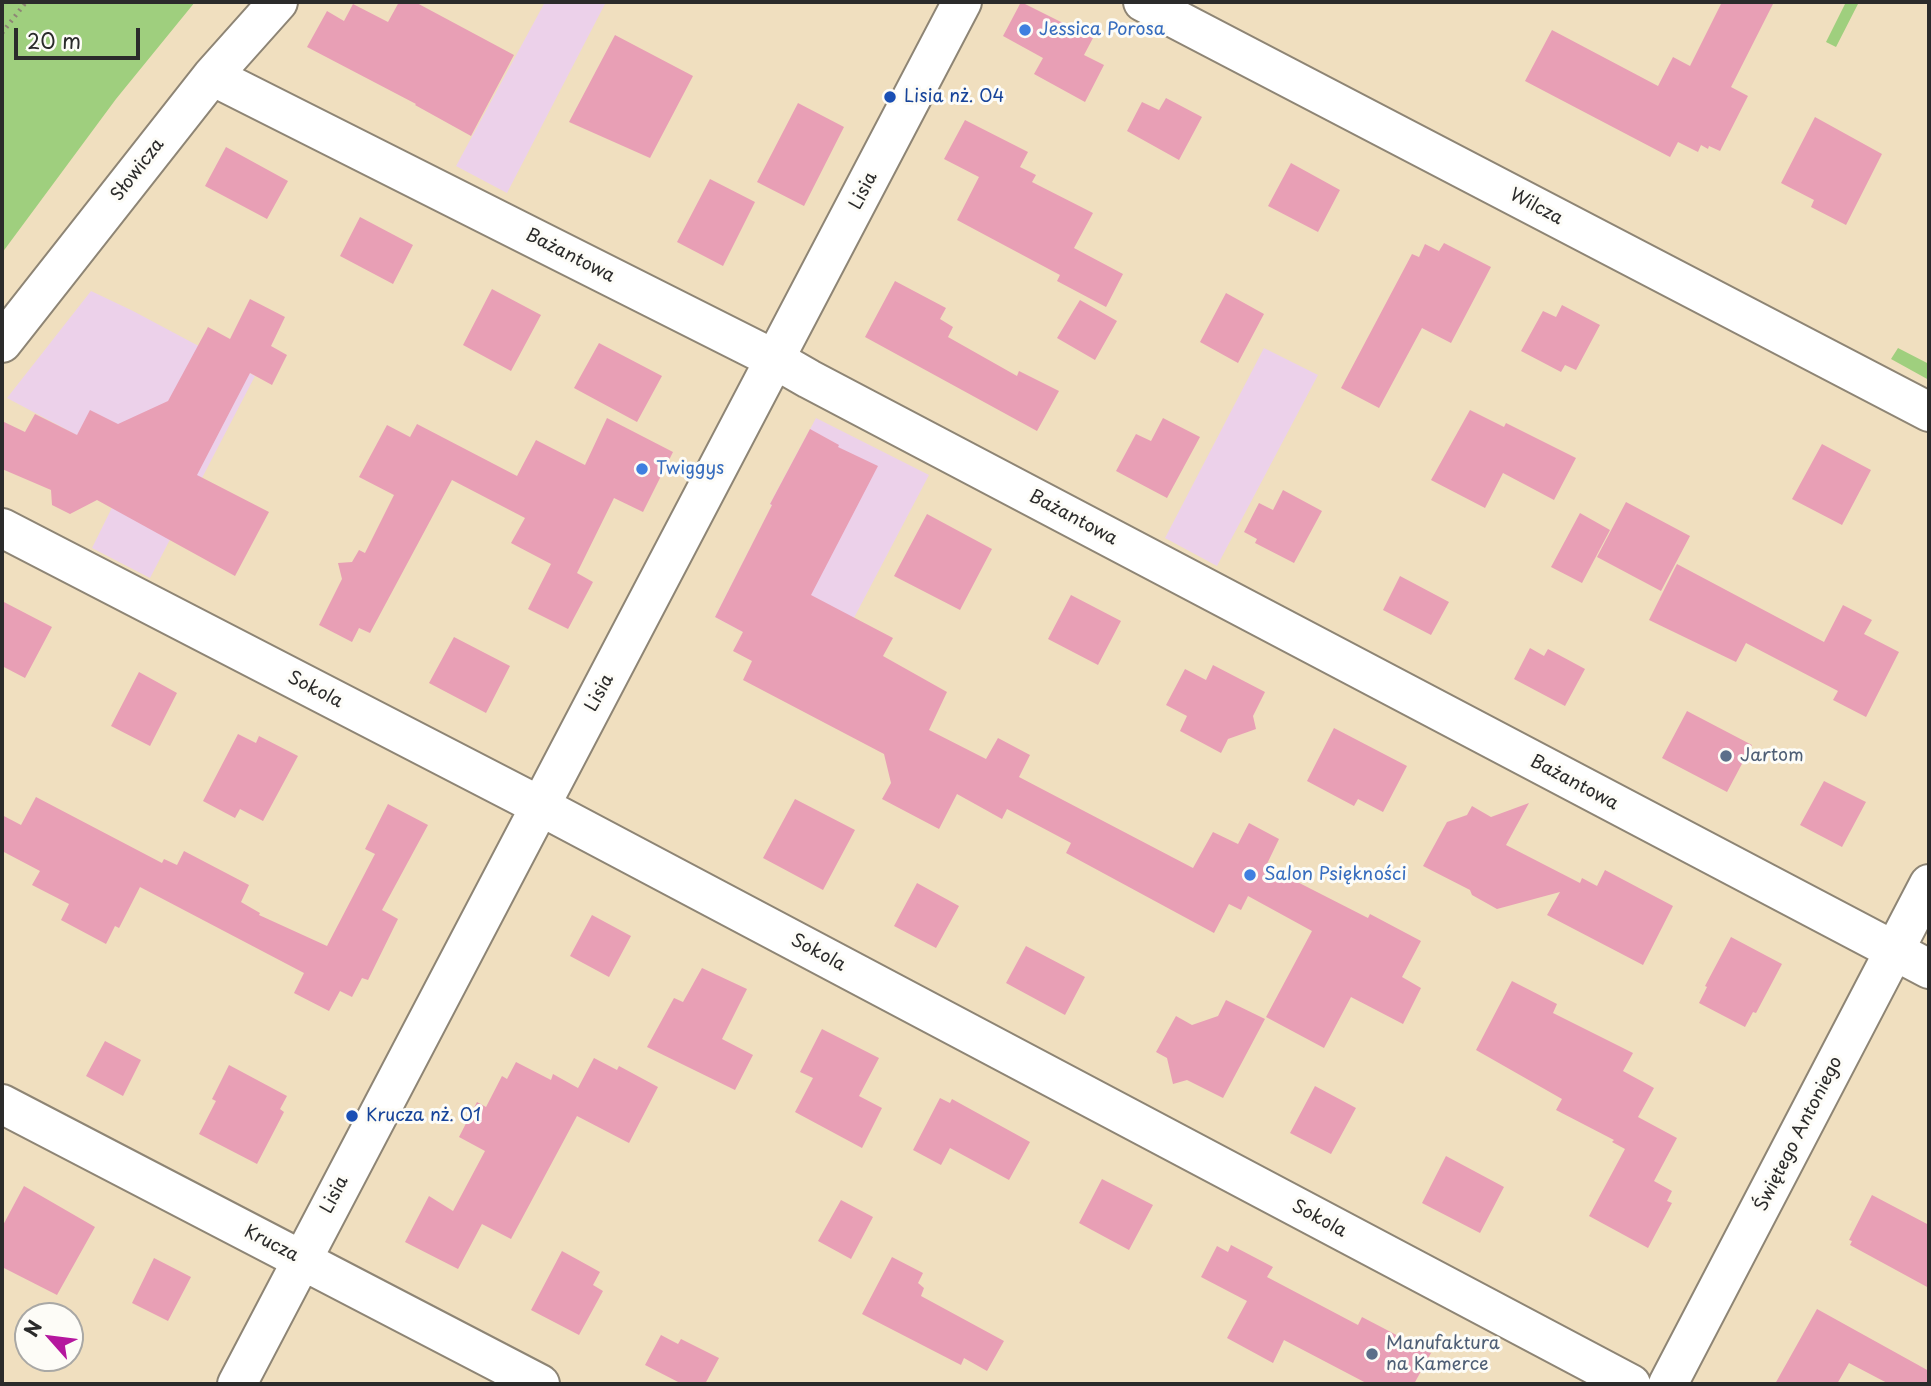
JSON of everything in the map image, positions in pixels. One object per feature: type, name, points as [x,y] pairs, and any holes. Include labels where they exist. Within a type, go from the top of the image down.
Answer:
[{"type":"street","name":"Słowicza","points":[[2,343],[212,76],[278,2]]},
{"type":"street","name":"Lisia","points":[[237,1384],[962,2]]},
{"type":"street","name":"Wilcza","points":[[1143,2],[1929,412]]},
{"type":"street","name":"Bażantowa","points":[[212,76],[776,360],[1929,969]]},
{"type":"street","name":"Sokola","points":[[2,528],[540,806],[1631,1384]]},
{"type":"street","name":"Świętego Antoniego","points":[[1668,1384],[1929,884]]},
{"type":"street","name":"Krucza","points":[[2,1104],[540,1384]]},
{"type":"path","points":[[2,33],[26,2]]},
{"type":"shaded area","points":[[545,2],[606,2],[507,193],[456,166]]},
{"type":"shaded area","points":[[91,291],[255,376],[150,578],[92,548],[133,465],[7,398]]},
{"type":"shaded area","points":[[1264,348],[1318,375],[1217,566],[1165,538]]},
{"type":"shaded area","points":[[816,418],[929,475],[824,675],[715,617]]},
{"type":"green space","points":[[2,2],[195,2],[116,99],[2,253]]},
{"type":"green space","points":[[1846,2],[1859,2],[1836,47],[1826,42]]},
{"type":"green space","points":[[1898,348],[1929,364],[1929,380],[1891,359]]},
{"type":"building","points":[[399,2],[415,2],[514,55],[471,136],[307,47],[327,11],[344,21],[353,4],[388,22]]},
{"type":"building","points":[[1021,2],[1093,38],[1084,55],[1104,65],[1085,102],[1034,74],[1043,58],[1003,36]]},
{"type":"building","points":[[1722,2],[1774,2],[1731,87],[1748,96],[1720,151],[1701,145],[1698,152],[1678,142],[1670,157],[1525,81],[1552,30],[1658,86],[1673,57],[1690,66]]},
{"type":"building","points":[[615,35],[693,76],[650,158],[569,122]]},
{"type":"building","points":[[1166,98],[1202,117],[1179,160],[1127,131],[1142,102],[1159,110]]},
{"type":"building","points":[[798,103],[844,127],[804,206],[757,182]]},
{"type":"building","points":[[1815,117],[1882,154],[1846,225],[1811,207],[1814,200],[1781,183]]},
{"type":"building","points":[[965,120],[1028,152],[1020,167],[1036,175],[1032,182],[1093,213],[1074,248],[1123,274],[1106,307],[1057,281],[1060,275],[957,220],[979,177],[944,159]]},
{"type":"building","points":[[226,147],[288,181],[267,219],[205,186]]},
{"type":"building","points":[[1291,163],[1340,190],[1318,232],[1268,206]]},
{"type":"building","points":[[710,179],[755,202],[723,266],[677,242]]},
{"type":"building","points":[[360,217],[413,245],[393,284],[340,256]]},
{"type":"building","points":[[1444,243],[1491,267],[1451,343],[1422,328],[1379,408],[1341,388],[1412,254],[1419,257],[1425,244],[1439,251]]},
{"type":"building","points":[[895,281],[946,308],[940,319],[953,327],[948,337],[1017,376],[1019,371],[1059,391],[1037,431],[865,337]]},
{"type":"building","points":[[492,289],[541,315],[511,371],[463,345]]},
{"type":"building","points":[[1226,293],[1264,314],[1238,363],[1200,342]]},
{"type":"building","points":[[250,299],[285,317],[271,346],[287,355],[272,385],[250,373],[197,475],[269,512],[235,576],[97,500],[70,514],[52,505],[51,490],[2,469],[2,421],[25,432],[35,414],[77,435],[90,410],[118,424],[168,401],[208,327],[230,339]]},
{"type":"building","points":[[1080,300],[1117,321],[1095,360],[1057,338]]},
{"type":"building","points":[[1562,305],[1600,325],[1576,370],[1565,365],[1561,372],[1521,351],[1543,311],[1556,317]]},
{"type":"building","points":[[599,343],[662,376],[637,422],[574,388]]},
{"type":"building","points":[[1470,410],[1504,427],[1506,423],[1576,458],[1554,500],[1503,473],[1485,508],[1431,480]]},
{"type":"building","points":[[607,418],[673,452],[643,512],[614,498],[577,573],[593,582],[568,629],[528,609],[551,564],[511,543],[525,518],[452,480],[370,633],[359,628],[352,642],[319,625],[342,579],[338,563],[352,562],[359,550],[365,553],[394,495],[359,477],[387,425],[410,437],[417,424],[517,476],[536,440],[585,465]]},
{"type":"building","points":[[1163,418],[1200,437],[1167,498],[1116,471],[1136,434],[1151,441]]},
{"type":"building","points":[[810,429],[839,445],[838,447],[878,466],[811,595],[893,638],[883,656],[947,692],[929,730],[986,759],[998,738],[1030,755],[1019,777],[1193,868],[1213,832],[1238,844],[1249,823],[1279,839],[1266,866],[1368,918],[1370,914],[1421,941],[1402,977],[1421,988],[1403,1024],[1351,997],[1324,1048],[1266,1017],[1312,931],[1248,896],[1241,910],[1229,904],[1214,933],[1066,853],[1071,843],[1007,809],[1002,819],[957,794],[939,829],[882,799],[891,783],[884,754],[743,680],[752,661],[733,651],[743,632],[715,617]]},
{"type":"building","points":[[1822,444],[1871,470],[1842,525],[1792,499]]},
{"type":"building","points":[[1283,490],[1322,511],[1294,563],[1255,543],[1257,539],[1244,532],[1259,503],[1273,510]]},
{"type":"building","points":[[1626,502],[1690,536],[1661,591],[1597,557]]},
{"type":"building","points":[[1580,513],[1610,530],[1582,583],[1551,567]]},
{"type":"building","points":[[927,514],[992,549],[960,610],[894,576]]},
{"type":"building","points":[[1677,564],[1824,642],[1843,605],[1872,620],[1864,634],[1899,652],[1866,717],[1833,700],[1838,691],[1746,643],[1736,662],[1649,620]]},
{"type":"building","points":[[1400,576],[1449,602],[1431,635],[1383,610]]},
{"type":"building","points":[[1071,595],[1121,621],[1098,665],[1048,639]]},
{"type":"building","points":[[2,601],[52,627],[25,678],[2,666]]},
{"type":"building","points":[[454,637],[510,666],[486,713],[429,683]]},
{"type":"building","points":[[1530,648],[1544,656],[1548,649],[1585,669],[1565,706],[1514,679]]},
{"type":"building","points":[[1213,665],[1265,692],[1253,716],[1256,729],[1228,739],[1221,753],[1180,731],[1187,716],[1166,705],[1185,669],[1206,680]]},
{"type":"building","points":[[139,672],[177,693],[150,746],[111,726]]},
{"type":"building","points":[[1687,711],[1752,745],[1727,792],[1662,758]]},
{"type":"building","points":[[1334,728],[1407,766],[1383,812],[1358,799],[1354,806],[1307,781]]},
{"type":"building","points":[[238,734],[256,743],[259,736],[298,756],[263,821],[240,809],[235,818],[203,801]]},
{"type":"building","points":[[1824,781],[1866,802],[1842,847],[1800,825]]},
{"type":"building","points":[[36,797],[162,863],[164,859],[177,865],[184,851],[249,885],[241,902],[260,913],[259,915],[327,946],[375,854],[365,849],[388,804],[428,825],[382,910],[398,919],[368,980],[362,978],[352,997],[340,991],[329,1011],[294,993],[304,973],[140,887],[119,928],[115,926],[106,944],[61,920],[69,904],[32,885],[40,871],[2,851],[2,815],[21,825]]},
{"type":"building","points":[[795,799],[855,830],[823,890],[763,858]]},
{"type":"building","points":[[1529,803],[1506,845],[1580,883],[1582,878],[1597,886],[1605,870],[1673,906],[1643,965],[1547,915],[1560,892],[1497,909],[1472,895],[1470,890],[1423,866],[1447,822],[1467,815],[1472,806],[1491,817]]},
{"type":"building","points":[[917,883],[959,906],[936,948],[894,926]]},
{"type":"building","points":[[592,915],[631,936],[609,977],[570,956]]},
{"type":"building","points":[[1731,937],[1782,964],[1756,1013],[1753,1012],[1745,1027],[1699,1003]]},
{"type":"building","points":[[1026,946],[1085,977],[1065,1015],[1006,983]]},
{"type":"building","points":[[702,968],[747,989],[722,1039],[753,1055],[735,1090],[647,1047],[674,998],[683,1002]]},
{"type":"building","points":[[1512,981],[1557,1004],[1553,1013],[1633,1053],[1623,1071],[1654,1088],[1638,1117],[1677,1138],[1654,1181],[1672,1191],[1667,1201],[1672,1203],[1648,1248],[1589,1216],[1625,1149],[1612,1142],[1614,1140],[1556,1110],[1562,1099],[1476,1050]]},
{"type":"building","points":[[1226,1000],[1265,1019],[1223,1098],[1187,1080],[1173,1084],[1167,1058],[1156,1052],[1176,1016],[1192,1025],[1218,1016]]},
{"type":"building","points":[[822,1029],[879,1058],[859,1096],[882,1108],[862,1148],[795,1112],[813,1078],[800,1072]]},
{"type":"building","points":[[105,1041],[141,1060],[123,1096],[86,1076]]},
{"type":"building","points":[[594,1058],[617,1070],[619,1066],[658,1087],[629,1143],[577,1116],[511,1239],[482,1224],[458,1269],[405,1242],[429,1196],[453,1211],[485,1151],[459,1137],[477,1102],[486,1107],[502,1076],[507,1079],[516,1062],[551,1080],[553,1074],[578,1088]]},
{"type":"building","points":[[229,1065],[287,1096],[280,1109],[284,1112],[257,1164],[199,1134],[216,1101],[212,1099]]},
{"type":"building","points":[[1315,1086],[1356,1108],[1331,1154],[1290,1133]]},
{"type":"building","points":[[940,1098],[950,1103],[952,1099],[1030,1142],[1009,1180],[950,1148],[941,1165],[913,1150]]},
{"type":"building","points":[[1446,1156],[1504,1187],[1480,1233],[1422,1203]]},
{"type":"building","points":[[1102,1179],[1153,1205],[1129,1250],[1079,1223]]},
{"type":"building","points":[[24,1186],[95,1227],[57,1295],[2,1267],[2,1227]]},
{"type":"building","points":[[1872,1195],[1929,1225],[1929,1288],[1850,1245],[1852,1241],[1849,1240]]},
{"type":"building","points":[[841,1200],[873,1217],[851,1259],[818,1241]]},
{"type":"building","points":[[1231,1245],[1273,1267],[1267,1277],[1358,1325],[1362,1317],[1431,1353],[1414,1384],[1368,1384],[1284,1340],[1273,1363],[1227,1338],[1247,1301],[1201,1277],[1217,1246],[1228,1252]]},
{"type":"building","points":[[562,1251],[600,1272],[593,1285],[603,1291],[579,1335],[531,1310]]},
{"type":"building","points":[[892,1257],[923,1273],[918,1283],[924,1288],[921,1296],[1004,1341],[987,1371],[964,1358],[961,1365],[862,1314]]},
{"type":"building","points":[[154,1258],[191,1277],[168,1321],[132,1303]]},
{"type":"building","points":[[1817,1309],[1929,1371],[1929,1384],[1889,1384],[1849,1363],[1837,1384],[1775,1384]]},
{"type":"building","points":[[661,1335],[678,1344],[681,1339],[719,1358],[705,1384],[682,1384],[645,1365]]},
{"type":"place","name":"Jessica Porosa","points":[[1025,30]]},
{"type":"place","name":"Lisia nż. 04","points":[[890,97]]},
{"type":"place","name":"Twiggys","points":[[642,469]]},
{"type":"place","name":"Jartom","points":[[1726,756]]},
{"type":"place","name":"Salon Psiękności","points":[[1250,875]]},
{"type":"place","name":"Krucza nż. 01","points":[[352,1116]]},
{"type":"place","name":"Manufaktura na Kamerce","points":[[1372,1354]]}]
